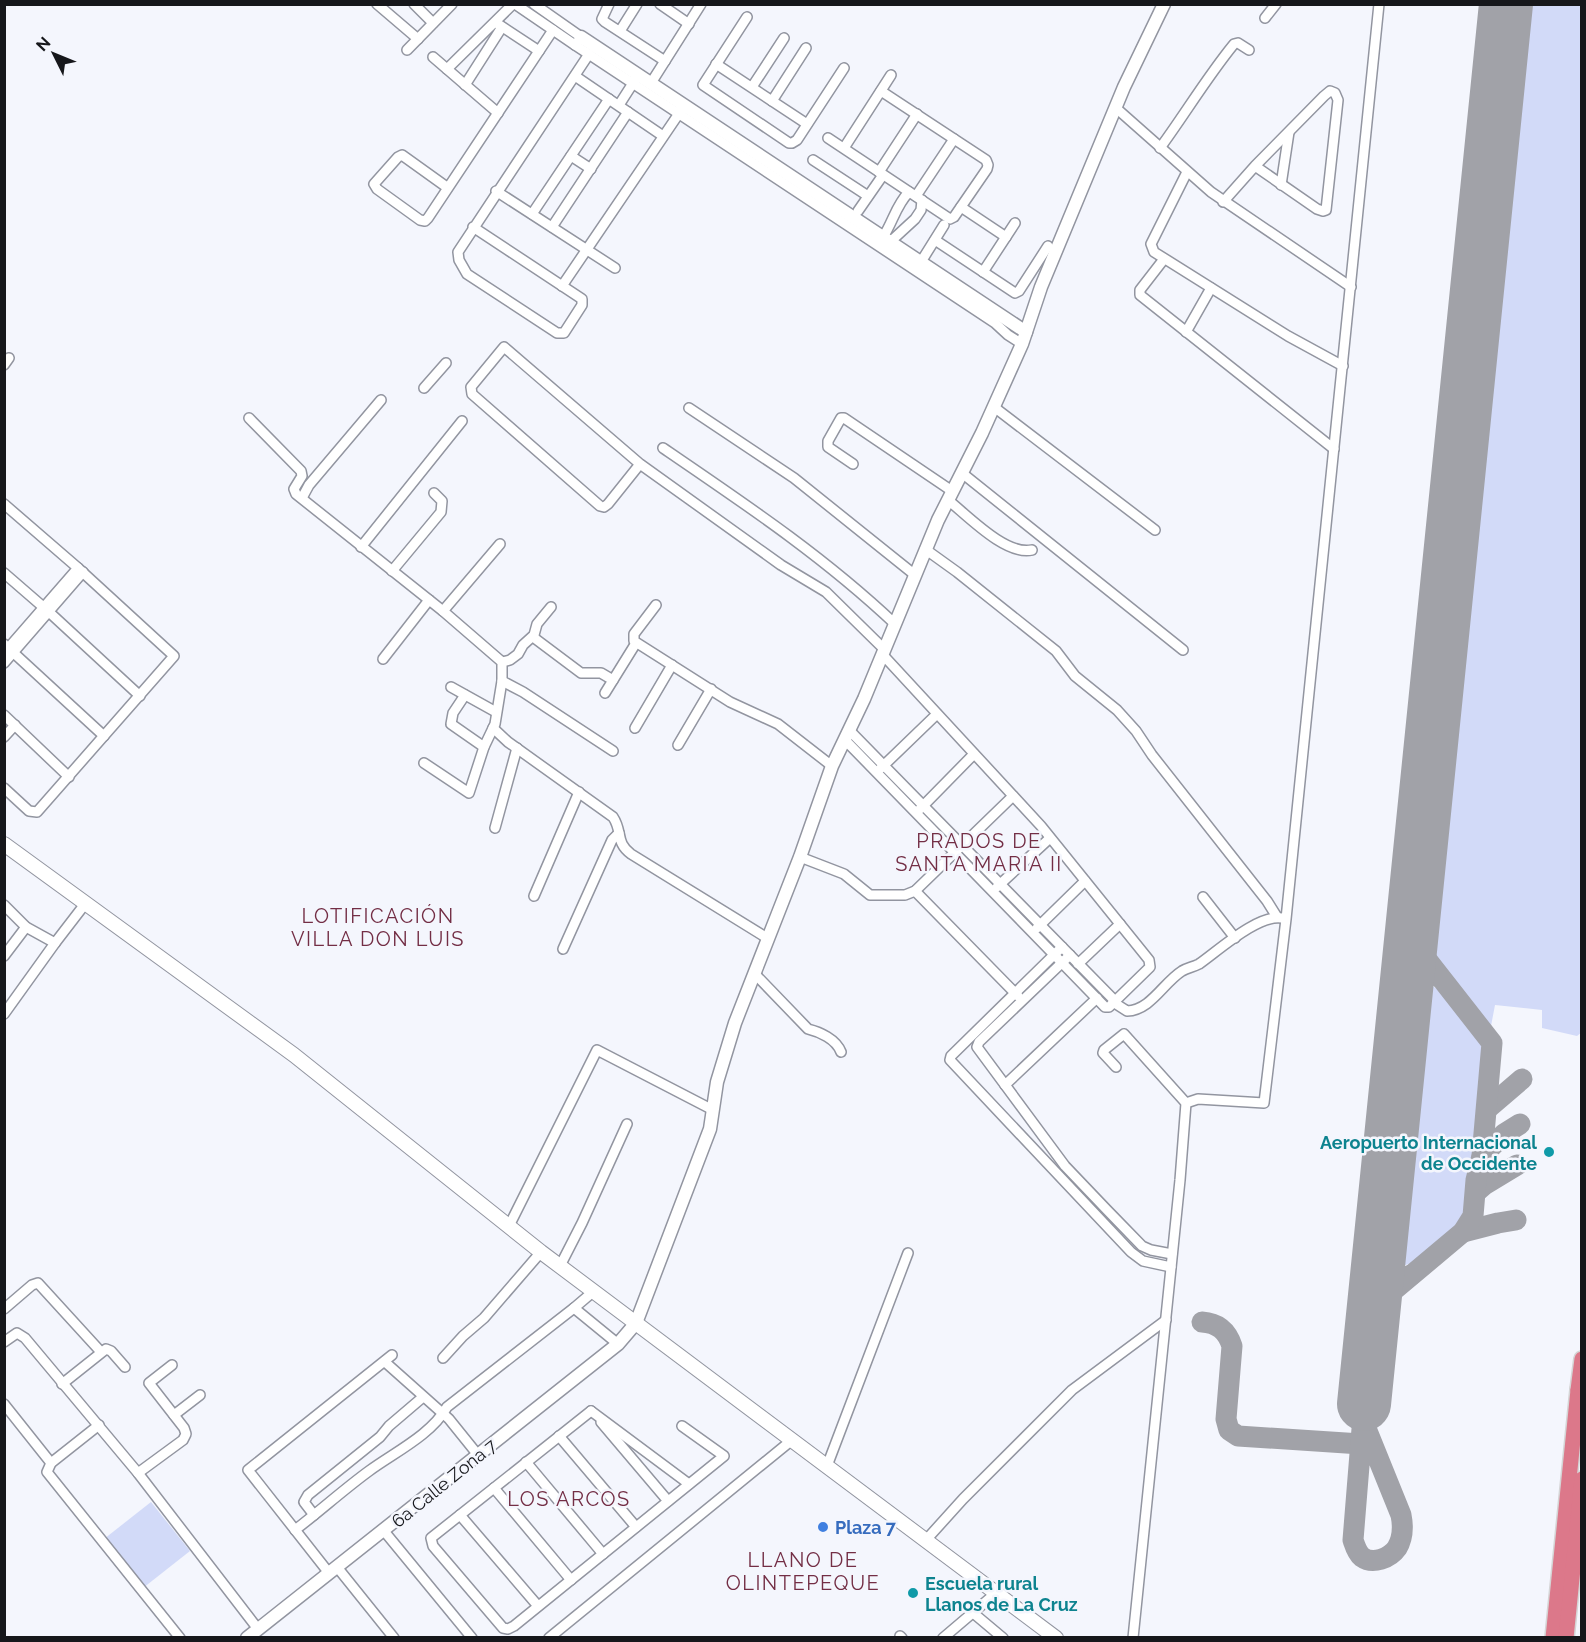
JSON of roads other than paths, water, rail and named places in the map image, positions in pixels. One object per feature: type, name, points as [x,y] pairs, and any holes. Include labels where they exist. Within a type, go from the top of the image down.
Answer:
[{"type":"highway","points":[[1553,1638],[1580,1393],[1581,1359]]},
{"type":"highway","points":[[1566,1638],[1581,1479]]},
{"type":"main road","points":[[4,844],[294,1055],[541,1252],[1056,1638]]},
{"type":"street","points":[[378,4],[418,39]]},
{"type":"street","points":[[414,4],[433,23]]},
{"type":"street","points":[[407,50],[452,4]]},
{"type":"street","points":[[465,84],[499,25],[514,4],[553,30],[578,41],[589,54],[635,79],[651,83],[681,110],[1026,332]]},
{"type":"street","points":[[534,4],[578,41],[995,323],[1022,344]]},
{"type":"street","points":[[609,4],[602,18],[665,61]]},
{"type":"street","points":[[620,31],[637,4]]},
{"type":"street","points":[[660,4],[689,24]]},
{"type":"street","name":"6a Calle Zona 7","points":[[248,1637],[618,1344],[636,1323],[706,1140],[722,1064],[766,938],[800,857],[832,766],[896,624],[925,549],[1022,344],[1041,287],[1146,38],[1164,4]]},
{"type":"street","points":[[1265,18],[1276,4]]},
{"type":"street","points":[[1186,1103],[1205,1100],[1264,1103],[1379,8],[1367,4]]},
{"type":"street","points":[[651,83],[698,6]]},
{"type":"street","points":[[747,17],[704,81],[704,86],[790,143],[797,140],[844,68]]},
{"type":"street","points":[[499,25],[539,51]]},
{"type":"street","points":[[447,69],[499,25]]},
{"type":"street","points":[[448,188],[402,155],[374,184],[377,189],[423,221],[427,219],[448,188],[498,113],[553,30]]},
{"type":"street","points":[[752,87],[784,38]]},
{"type":"street","points":[[1160,148],[1234,44],[1238,43],[1249,50]]},
{"type":"street","points":[[772,101],[806,48]]},
{"type":"street","points":[[473,227],[580,298],[583,303],[564,333],[561,334],[467,274],[459,260],[458,252],[473,227],[496,191],[589,54]]},
{"type":"street","points":[[434,57],[498,113]]},
{"type":"street","points":[[716,64],[807,124]]},
{"type":"street","points":[[844,148],[891,75]]},
{"type":"street","points":[[574,76],[663,136]]},
{"type":"street","points":[[619,105],[635,79]]},
{"type":"street","points":[[828,138],[950,219],[954,217],[988,165],[986,160],[881,91]]},
{"type":"street","points":[[1223,202],[1255,166],[1327,93],[1332,91],[1335,93],[1338,100],[1327,208],[1321,211],[1255,166]]},
{"type":"street","points":[[532,214],[609,99]]},
{"type":"street","points":[[1116,108],[1223,202],[1351,287]]},
{"type":"street","points":[[562,286],[681,110]]},
{"type":"street","points":[[552,227],[628,112]]},
{"type":"street","points":[[858,211],[917,114]]},
{"type":"street","points":[[1281,185],[1289,132]]},
{"type":"street","points":[[886,240],[895,210],[916,196],[954,139]]},
{"type":"street","points":[[571,156],[591,170]]},
{"type":"street","points":[[813,160],[868,196]]},
{"type":"street","points":[[1188,172],[1151,244],[1154,252],[1288,336],[1343,366]]},
{"type":"street","points":[[496,191],[615,268]]},
{"type":"street","points":[[886,240],[915,219],[921,210],[916,196]]},
{"type":"street","points":[[961,207],[1006,237]]},
{"type":"street","points":[[983,272],[1015,223]]},
{"type":"street","points":[[924,257],[944,225]]},
{"type":"street","points":[[935,240],[1016,293],[1048,246]]},
{"type":"street","points":[[1164,259],[1140,290],[1140,295],[1334,449]]},
{"type":"street","points":[[1186,332],[1211,288]]},
{"type":"street","points":[[640,464],[609,504],[604,507],[600,506],[472,394],[471,387],[504,347],[640,464],[781,565],[823,590],[884,652],[1050,838],[1151,964],[1112,1004]]},
{"type":"street","points":[[424,388],[446,363]]},
{"type":"street","points":[[302,498],[309,485],[381,400]]},
{"type":"street","points":[[994,407],[1155,530]]},
{"type":"street","points":[[690,408],[794,478],[915,575]]},
{"type":"street","points":[[249,418],[301,471],[302,476],[294,489],[302,498],[443,611],[502,662],[502,681],[493,728],[484,747],[469,793],[424,763]]},
{"type":"street","points":[[853,464],[828,447],[828,441],[841,418],[846,419],[950,496],[1005,545],[1021,551],[1032,550]]},
{"type":"street","points":[[362,547],[462,421]]},
{"type":"street","points":[[663,448],[794,538],[854,586],[896,624]]},
{"type":"street","points":[[962,473],[1183,650]]},
{"type":"street","points":[[392,571],[441,512],[442,501],[434,493]]},
{"type":"street","points":[[4,504],[81,570],[174,656],[39,810],[34,813],[29,811],[4,788]]},
{"type":"street","points":[[443,611],[500,544]]},
{"type":"street","points":[[925,549],[1058,653],[1075,676],[1129,722],[1152,755],[1282,918]]},
{"type":"street","points":[[4,663],[8,649],[81,570]]},
{"type":"street","points":[[4,573],[140,696]]},
{"type":"street","points":[[383,659],[429,600]]},
{"type":"street","points":[[656,605],[634,634],[632,639],[636,643],[730,702],[778,724],[832,766]]},
{"type":"street","points":[[502,662],[514,657],[533,637],[537,624],[551,607]]},
{"type":"street","points":[[533,637],[581,673],[601,673],[614,680]]},
{"type":"street","points":[[605,693],[636,643]]},
{"type":"street","points":[[8,649],[104,736]]},
{"type":"street","points":[[635,728],[672,665]]},
{"type":"street","points":[[502,681],[524,692],[613,751]]},
{"type":"street","points":[[451,687],[496,712]]},
{"type":"street","points":[[678,745],[711,689]]},
{"type":"street","points":[[465,694],[453,713],[451,724],[484,747]]},
{"type":"street","points":[[876,773],[937,714]]},
{"type":"street","points":[[4,716],[69,777]]},
{"type":"street","points":[[4,737],[15,725]]},
{"type":"street","points":[[493,728],[613,817],[617,823],[621,843],[631,854],[766,938]]},
{"type":"street","points":[[847,735],[876,773],[954,852],[1041,925],[1060,955],[1096,998],[1127,1011],[1141,1008],[1182,971],[1196,966],[1256,924],[1282,918]]},
{"type":"street","points":[[847,735],[884,766],[962,845],[1033,932],[1060,955],[1070,955],[1112,1004]]},
{"type":"street","points":[[495,828],[517,748]]},
{"type":"street","points":[[916,813],[974,754]]},
{"type":"street","points":[[534,896],[579,792]]},
{"type":"street","points":[[800,857],[844,874],[870,895],[905,895],[915,891],[1013,796]]},
{"type":"street","points":[[562,949],[612,840],[618,833]]},
{"type":"street","points":[[997,888],[1050,838]]},
{"type":"street","points":[[1033,932],[1085,881]]},
{"type":"street","points":[[915,891],[1019,997]]},
{"type":"street","points":[[1203,897],[1235,939]]},
{"type":"street","points":[[4,1014],[85,904]]},
{"type":"street","points":[[4,905],[26,927],[55,943]]},
{"type":"street","points":[[1078,964],[1120,924]]},
{"type":"street","points":[[4,956],[26,927]]},
{"type":"street","points":[[1060,955],[1019,997],[977,1046],[1065,1166],[1146,1248],[1172,1254]]},
{"type":"street","points":[[754,973],[808,1029],[819,1032],[837,1044],[841,1052]]},
{"type":"street","points":[[1019,997],[951,1056],[950,1060],[1131,1252],[1143,1261],[1171,1267]]},
{"type":"street","points":[[1005,1085],[1096,998]]},
{"type":"street","points":[[1116,1067],[1103,1053],[1124,1034],[1186,1103],[1166,1320],[1132,1638]]},
{"type":"street","points":[[509,1226],[597,1050],[713,1110]]},
{"type":"street","points":[[560,1266],[627,1124]]},
{"type":"street","points":[[1048,1164],[1057,1156]]},
{"type":"street","points":[[1056,1173],[1065,1166]]},
{"type":"street","points":[[1099,1218],[1107,1210]]},
{"type":"street","points":[[443,1358],[484,1318],[541,1252]]},
{"type":"street","points":[[827,1466],[908,1253]]},
{"type":"street","points":[[4,1309],[32,1285],[38,1283],[101,1352]]},
{"type":"street","points":[[295,1530],[327,1503],[430,1428],[444,1414],[447,1407],[594,1291]]},
{"type":"street","points":[[574,1308],[618,1344]]},
{"type":"street","points":[[926,1540],[975,1487],[1072,1390],[1166,1320]]},
{"type":"street","points":[[4,1342],[15,1334],[22,1335],[138,1473],[258,1629]]},
{"type":"street","points":[[62,1384],[105,1349],[109,1349],[125,1367]]},
{"type":"street","points":[[394,1638],[295,1530],[248,1470],[389,1358],[423,1397],[444,1414],[478,1455]]},
{"type":"street","points":[[138,1473],[185,1437],[186,1431],[149,1383],[172,1365]]},
{"type":"street","points":[[174,1415],[200,1395]]},
{"type":"street","points":[[314,1515],[305,1503],[305,1498],[380,1437],[389,1426],[423,1397]]},
{"type":"street","points":[[4,1404],[51,1463]]},
{"type":"street","points":[[591,1411],[433,1536],[431,1543],[499,1624],[506,1629],[511,1628],[724,1456],[682,1426]]},
{"type":"street","points":[[591,1411],[689,1484]]},
{"type":"street","points":[[591,1411],[668,1501]]},
{"type":"street","points":[[99,1425],[51,1463],[48,1472],[180,1638]]},
{"type":"street","points":[[559,1436],[636,1527]]},
{"type":"street","points":[[380,1437],[392,1455]]},
{"type":"street","points":[[549,1638],[792,1440]]},
{"type":"street","points":[[526,1462],[603,1554]]},
{"type":"street","points":[[494,1488],[571,1580]]},
{"type":"street","points":[[460,1515],[538,1606]]},
{"type":"street","points":[[384,1531],[472,1638]]},
{"type":"street","points":[[943,1638],[996,1593]]},
{"type":"street","points":[[972,1612],[1003,1638]]},
{"type":"place","name":"Aeropuerto Internacional de Occidente","points":[[1549,1152]]},
{"type":"place","name":"Plaza 7","points":[[823,1527]]},
{"type":"place","name":"Escuela rural Llanos de La Cruz","points":[[913,1593]]},
{"type":"district","name":"PRADOS DE SANTA MARIA II","points":[[979,852]]},
{"type":"district","name":"LOTIFICACIÓN VILLA DON LUIS","points":[[378,928]]},
{"type":"district","name":"LOS ARCOS","points":[[569,1499]]},
{"type":"district","name":"LLANO DE OLINTEPEQUE","points":[[803,1572]]}]
